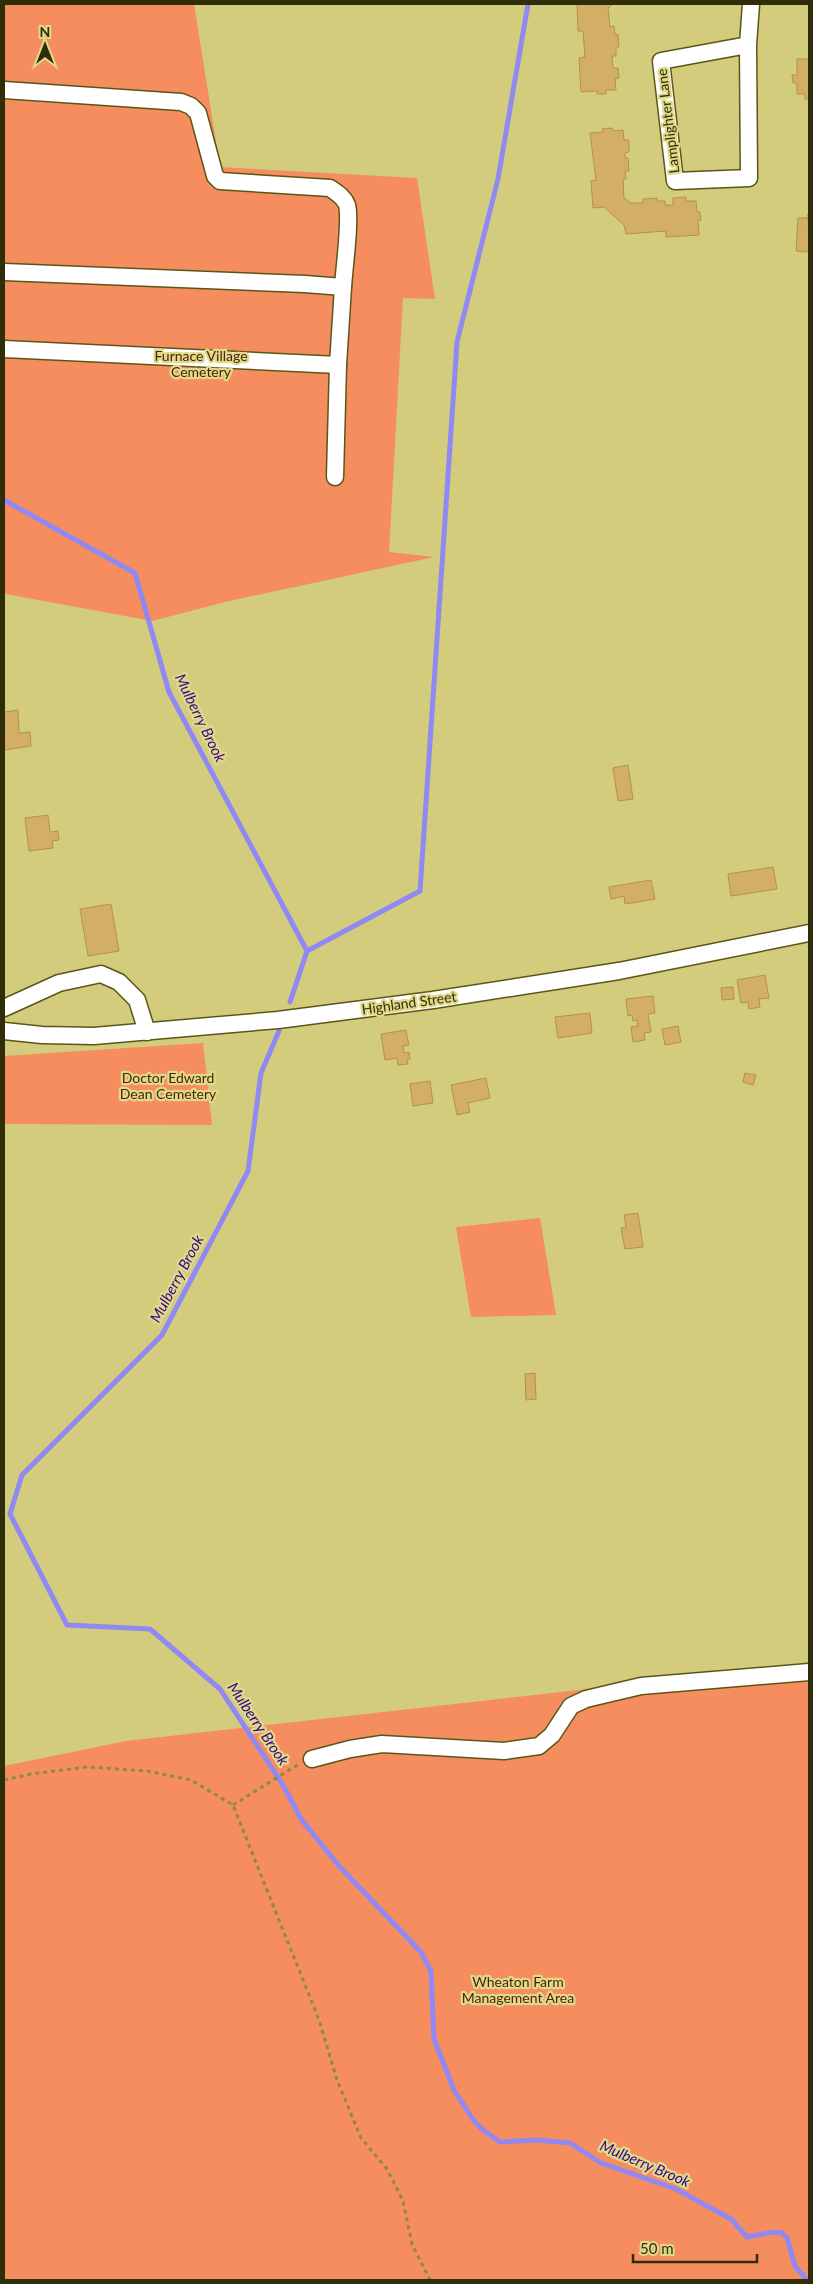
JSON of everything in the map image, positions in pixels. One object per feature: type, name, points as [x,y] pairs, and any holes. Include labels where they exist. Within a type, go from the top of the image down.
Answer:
[{"type":"street","name":"Lamplighter Lane","points":[[748,45],[661,61],[675,181],[749,178],[748,45],[751,4]]},
{"type":"street","points":[[4,90],[181,102],[191,106],[198,113],[215,176],[220,181],[330,188],[342,196],[347,205],[347,221],[338,365],[335,477]]},
{"type":"street","points":[[4,272],[343,287]]},
{"type":"street","points":[[4,349],[338,365]]},
{"type":"street","name":"Highland Street","points":[[4,1031],[63,1036],[147,1032],[278,1020],[433,1000],[619,971],[809,933]]},
{"type":"street","points":[[4,1008],[59,983],[101,974],[119,982],[137,1000],[147,1032]]},
{"type":"street","points":[[312,1759],[350,1749],[382,1744],[504,1751],[539,1746],[552,1735],[571,1706],[586,1699],[642,1686],[809,1672]]},
{"type":"path","points":[[4,1780],[31,1774],[87,1768],[147,1771],[191,1780],[233,1804],[316,2011],[343,2097],[360,2138],[387,2170],[403,2201],[412,2244],[430,2280]]},
{"type":"path","points":[[233,1804],[287,1770]]},
{"type":"green space","name":"Furnace Village Cemetery","points":[[4,4],[194,4],[220,167],[417,178],[435,299],[403,298],[389,552],[434,557],[229,601],[152,621],[6,594],[4,592]]},
{"type":"green space","name":"Doctor Edward Dean Cemetery","points":[[203,1043],[212,1125],[4,1124],[4,1056]]},
{"type":"green space","points":[[540,1218],[556,1315],[471,1317],[456,1227]]},
{"type":"green space","name":"Wheaton Farm Management Area","points":[[809,1664],[809,2280],[4,2280],[4,1766],[126,1741]]},
{"type":"building","points":[[577,4],[613,4],[608,8],[610,27],[614,26],[615,35],[618,34],[619,47],[616,47],[616,56],[612,56],[613,68],[618,68],[619,78],[615,79],[616,90],[606,90],[606,94],[597,94],[597,91],[581,92],[579,58],[585,57],[583,31],[578,31]]},
{"type":"building","points":[[797,59],[809,59],[809,99],[805,99],[805,94],[797,94],[797,83],[793,83],[792,75],[797,75]]},
{"type":"building","points":[[612,128],[613,131],[623,130],[624,140],[629,140],[629,152],[625,153],[625,158],[628,158],[629,171],[625,171],[626,179],[623,179],[624,198],[631,203],[643,203],[643,199],[657,198],[657,201],[665,201],[665,205],[673,205],[673,198],[686,197],[686,201],[696,201],[697,212],[700,212],[701,220],[698,220],[699,235],[666,237],[666,231],[626,234],[624,225],[604,207],[593,208],[591,181],[596,180],[590,133],[603,132],[602,129]]},
{"type":"building","points":[[808,214],[809,252],[796,251],[798,218],[808,218]]},
{"type":"building","points":[[4,709],[5,712],[18,710],[19,733],[30,732],[31,746],[4,750]]},
{"type":"building","points":[[628,765],[633,799],[618,801],[613,768]]},
{"type":"building","points":[[48,815],[50,832],[58,831],[59,840],[52,841],[53,848],[29,851],[25,818]]},
{"type":"building","points":[[773,867],[777,889],[731,896],[728,874]]},
{"type":"building","points":[[651,880],[655,899],[625,904],[624,896],[611,899],[609,887]]},
{"type":"building","points":[[111,904],[119,951],[88,956],[80,909]]},
{"type":"building","points":[[765,975],[769,998],[759,999],[760,1007],[749,1009],[748,1002],[741,1003],[737,980]]},
{"type":"building","points":[[733,987],[734,999],[722,1000],[721,988]]},
{"type":"building","points":[[653,996],[655,1013],[648,1014],[651,1032],[644,1033],[645,1040],[633,1042],[631,1027],[638,1026],[637,1020],[633,1021],[632,1015],[628,1016],[626,999]]},
{"type":"building","points":[[590,1013],[592,1033],[558,1038],[555,1017]]},
{"type":"building","points":[[678,1026],[681,1042],[665,1045],[662,1029]]},
{"type":"building","points":[[406,1030],[409,1045],[403,1046],[404,1053],[409,1052],[410,1059],[407,1060],[408,1064],[398,1065],[397,1058],[385,1060],[381,1034]]},
{"type":"building","points":[[745,1073],[756,1075],[753,1085],[743,1082]]},
{"type":"building","points":[[486,1078],[490,1098],[468,1103],[470,1112],[457,1115],[451,1085]]},
{"type":"building","points":[[430,1081],[433,1103],[413,1106],[410,1084]]},
{"type":"building","points":[[638,1213],[643,1247],[625,1249],[621,1228],[626,1227],[624,1215]]},
{"type":"building","points":[[535,1373],[536,1399],[526,1400],[525,1374]]},
{"type":"waterway","points":[[307,951],[420,891],[457,342],[498,179],[528,4]]},
{"type":"waterway","name":"Mulberry Brook","points":[[4,500],[135,573],[169,692],[307,951],[290,1002]]},
{"type":"waterway","name":"Mulberry Brook","points":[[279,1031],[261,1073],[248,1171],[162,1335],[22,1475],[10,1514],[67,1625],[150,1629],[220,1689],[283,1785],[301,1819],[339,1866],[421,1952],[431,1971],[434,2039],[454,2090],[474,2121],[483,2130],[500,2142],[537,2140],[570,2143],[601,2163],[676,2189],[731,2219],[747,2237],[774,2232],[782,2233],[787,2238],[795,2266],[807,2280]]}]
